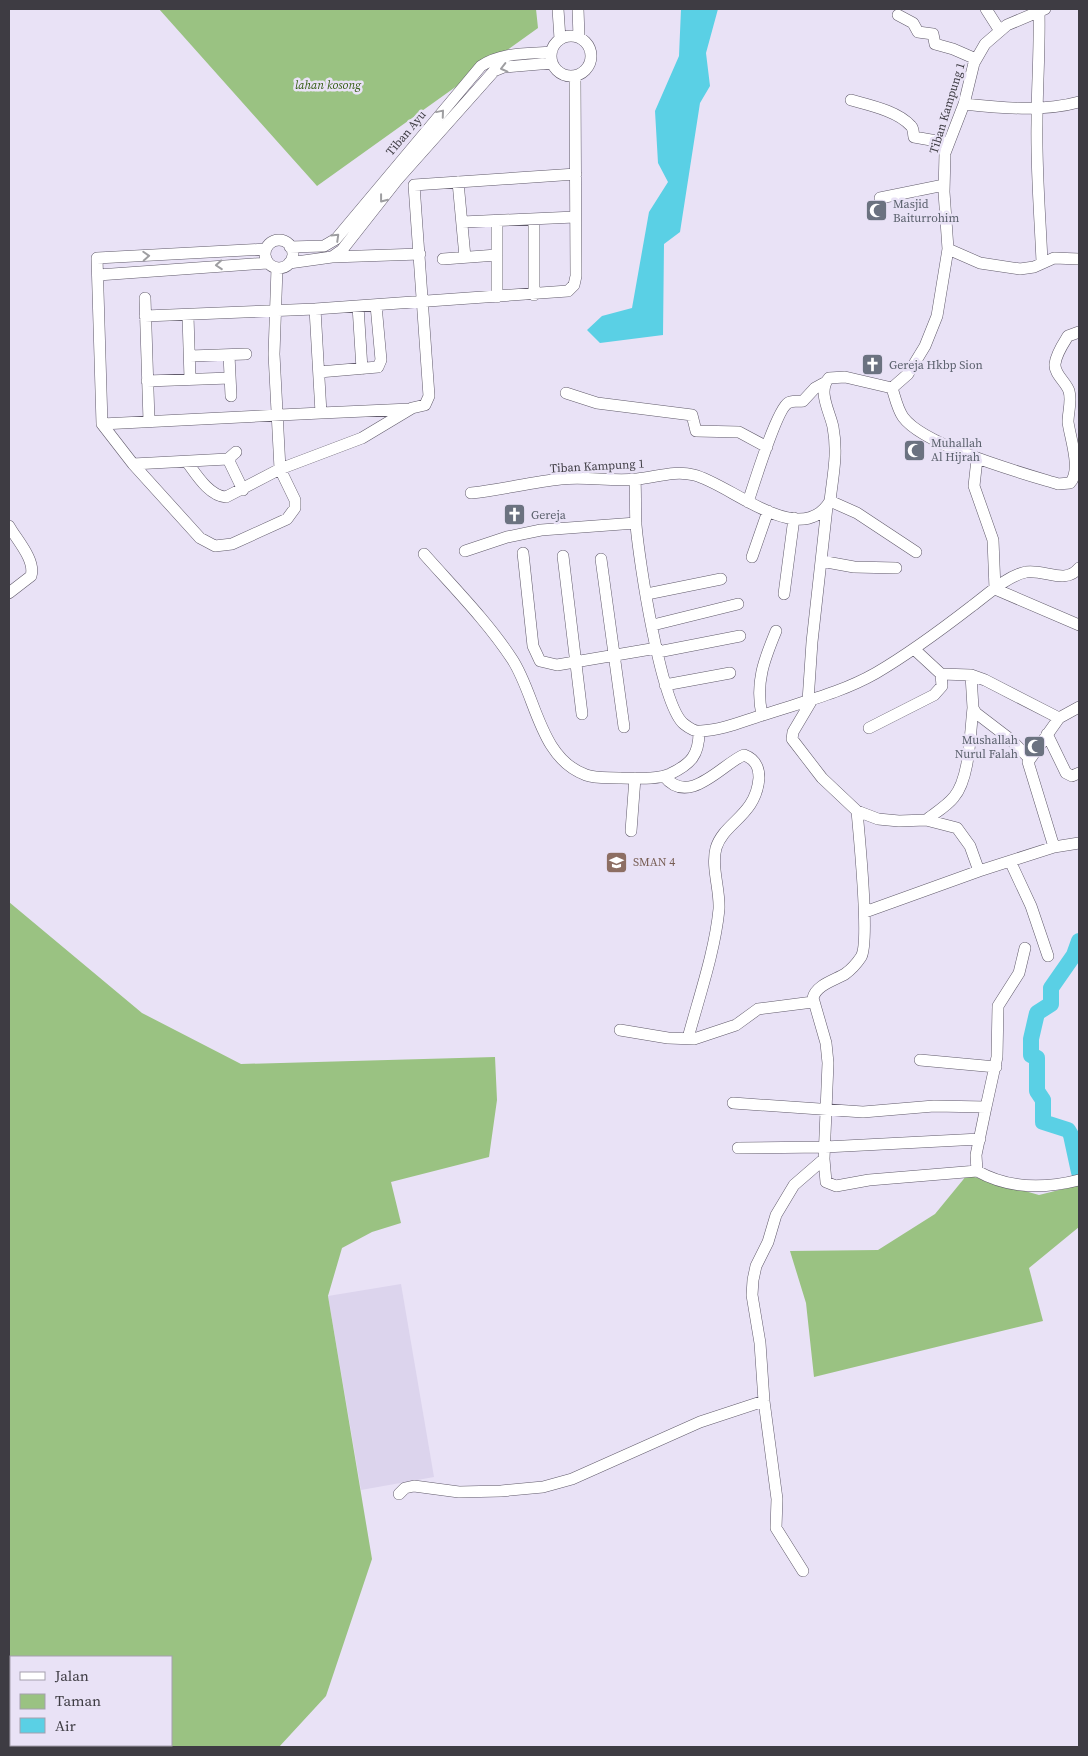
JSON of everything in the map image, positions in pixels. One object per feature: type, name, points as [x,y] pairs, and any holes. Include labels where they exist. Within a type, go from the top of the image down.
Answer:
[{"type":"street","points":[[558,9],[560,39],[552,58],[562,74],[576,76],[588,68],[592,54],[586,41],[573,35],[560,39]]},
{"type":"street","points":[[578,9],[579,37]]},
{"type":"street","points":[[986,9],[1000,31]]},
{"type":"street","points":[[1042,10],[1036,82],[1042,262]]},
{"type":"street","name":"Tiban Kampung 1","points":[[892,388],[908,374],[925,346],[937,316],[948,249],[944,185],[945,153],[964,104],[976,59],[985,44],[1007,25],[1024,13],[1042,10]]},
{"type":"street","points":[[898,15],[912,23],[918,32],[933,34],[935,44],[976,59]]},
{"type":"street","name":"Tiban Ayu","points":[[290,246],[324,246],[336,239],[481,66],[491,59],[504,55],[552,58]]},
{"type":"street","name":"Tiban Ayu","points":[[332,257],[342,250],[397,180],[494,72],[504,67],[552,58]]},
{"type":"street","points":[[145,316],[188,316],[315,309],[534,295],[568,291],[574,286],[576,76]]},
{"type":"street","points":[[851,100],[870,105],[903,120],[911,126],[914,138],[948,143]]},
{"type":"street","points":[[964,104],[1001,108],[1038,107],[1079,102]]},
{"type":"street","points":[[397,180],[414,185],[576,174]]},
{"type":"street","points":[[458,182],[465,257]]},
{"type":"street","points":[[102,424],[277,416],[412,408],[425,405],[428,400],[420,254],[414,185]]},
{"type":"street","points":[[880,198],[944,185]]},
{"type":"street","points":[[462,222],[576,217]]},
{"type":"street","points":[[534,219],[534,295]]},
{"type":"street","points":[[497,221],[498,297]]},
{"type":"street","points":[[266,248],[272,265],[280,469],[295,500],[295,508],[291,516],[232,544],[215,546],[200,538],[133,464],[102,424],[97,258],[266,248],[274,241],[280,240],[290,246],[292,258],[289,263]]},
{"type":"street","points":[[948,249],[980,263],[1020,270],[1034,267],[1054,258],[1079,259]]},
{"type":"street","points":[[98,274],[272,265],[332,257],[420,254]]},
{"type":"street","points":[[443,259],[497,255]]},
{"type":"street","points":[[145,298],[149,421]]},
{"type":"street","points":[[319,372],[376,368],[380,363],[376,305]]},
{"type":"street","points":[[358,306],[362,369]]},
{"type":"street","points":[[315,309],[321,413]]},
{"type":"street","points":[[188,316],[190,379]]},
{"type":"street","points":[[748,502],[767,447],[785,405],[791,402],[803,401],[815,388],[826,382],[829,378],[845,377],[892,388],[899,410],[909,423],[923,434],[977,459],[1058,484],[1070,483],[1074,479],[1074,450],[1068,422],[1070,397],[1069,390],[1056,369],[1055,363],[1068,336],[1079,332]]},
{"type":"street","points":[[190,356],[246,354]]},
{"type":"street","points":[[229,355],[231,396]]},
{"type":"street","points":[[148,381],[230,378]]},
{"type":"street","points":[[826,382],[824,396],[833,428],[837,454],[820,561],[810,701],[793,732],[792,739],[822,778],[858,811],[888,820],[926,820],[957,828],[964,835],[978,871]]},
{"type":"street","points":[[566,393],[597,403],[692,415],[696,431],[739,432],[767,447]]},
{"type":"street","points":[[187,462],[204,483],[220,496],[226,497],[243,490],[280,469],[362,438],[412,408]]},
{"type":"street","points":[[133,464],[187,462],[232,456],[243,490]]},
{"type":"street","points":[[977,459],[974,486],[993,540],[995,589]]},
{"type":"street","name":"Tiban Kampung 1","points":[[470,493],[560,479],[590,477],[636,480],[678,472],[706,479],[768,511],[794,518],[815,517],[828,504]]},
{"type":"street","points":[[636,480],[636,523],[657,650],[665,685],[674,712],[684,724],[699,732],[720,728],[841,690],[875,674],[914,649],[995,589],[1026,572],[1063,576],[1076,572],[1079,568]]},
{"type":"street","points":[[828,504],[857,513],[916,552]]},
{"type":"street","points":[[752,557],[768,511]]},
{"type":"street","points":[[784,594],[794,518]]},
{"type":"street","points":[[465,551],[507,536],[541,530],[636,523]]},
{"type":"street","points":[[9,526],[31,563],[32,572],[31,576],[9,593]]},
{"type":"street","points":[[523,553],[536,656],[546,664],[575,662],[740,636]]},
{"type":"street","points":[[424,554],[477,614],[512,660],[547,737],[564,760],[586,775],[635,778],[664,776],[687,765],[696,757],[699,746],[699,732]]},
{"type":"street","points":[[563,556],[582,714]]},
{"type":"street","points":[[601,559],[624,727]]},
{"type":"street","points":[[820,561],[854,567],[896,568]]},
{"type":"street","points":[[647,594],[721,579]]},
{"type":"street","points":[[995,589],[1079,625]]},
{"type":"street","points":[[653,625],[738,604]]},
{"type":"street","points":[[762,715],[758,681],[762,663],[776,631]]},
{"type":"street","points":[[914,649],[941,674],[970,675],[990,682],[1058,718]]},
{"type":"street","points":[[665,685],[730,674]]},
{"type":"street","points":[[869,728],[934,695],[942,686],[941,674]]},
{"type":"street","points":[[926,820],[954,798],[960,787],[967,760],[973,708],[970,675]]},
{"type":"street","points":[[1054,847],[1029,769],[1029,758],[1058,718],[1079,707]]},
{"type":"street","points":[[973,708],[1029,758]]},
{"type":"street","points":[[1047,734],[1066,773],[1072,776],[1079,773]]},
{"type":"street","points":[[664,776],[670,783],[685,787],[712,779],[744,755],[752,758],[757,765],[759,774],[758,788],[750,807],[716,847],[715,864],[719,908],[715,935],[688,1038]]},
{"type":"street","points":[[631,831],[635,778]]},
{"type":"street","points":[[858,811],[865,938],[863,954],[847,973],[817,989],[813,995],[813,1002],[826,1043],[828,1063],[825,1109],[825,1179],[832,1186],[869,1180],[977,1171],[998,1181],[1036,1187],[1079,1180]]},
{"type":"street","points":[[864,912],[978,871],[1054,847],[1079,843]]},
{"type":"street","points":[[1010,861],[1031,906],[1048,956]]},
{"type":"street","points":[[977,1171],[976,1154],[996,1066],[998,1006],[1017,978],[1025,948]]},
{"type":"street","points":[[620,1030],[694,1038],[736,1025],[758,1009],[813,1002]]},
{"type":"street","points":[[920,1060],[996,1066]]},
{"type":"street","points":[[733,1103],[863,1112],[934,1106],[986,1107]]},
{"type":"street","points":[[738,1148],[824,1153],[980,1139]]},
{"type":"street","points":[[803,1571],[776,1528],[776,1499],[764,1401],[760,1343],[752,1295],[756,1266],[768,1242],[776,1214],[794,1185],[824,1153]]},
{"type":"street","points":[[399,1494],[405,1488],[414,1486],[459,1492],[501,1492],[543,1487],[572,1479],[700,1422],[764,1401]]},
{"type":"shaded area","points":[[401,1284],[434,1477],[361,1490],[328,1296]]},
{"type":"green space","name":"lahan kosong","points":[[159,9],[536,9],[538,28],[317,186]]},
{"type":"green space","points":[[9,902],[142,1013],[241,1064],[495,1057],[497,1100],[489,1157],[391,1182],[401,1223],[372,1232],[342,1248],[328,1296],[372,1559],[326,1696],[279,1747],[9,1747]]},
{"type":"green space","points":[[967,1175],[1039,1195],[1079,1185],[1079,1227],[1029,1268],[1043,1321],[814,1377],[806,1303],[790,1251],[878,1250],[935,1214]]},
{"type":"water","points":[[681,9],[718,9],[706,53],[710,86],[700,103],[680,232],[664,244],[663,335],[600,343],[587,330],[602,316],[632,308],[649,212],[668,182],[658,163],[655,111],[679,56]]},
{"type":"waterway","points":[[1079,941],[1074,955],[1051,988],[1051,1004],[1037,1013],[1031,1039],[1031,1055],[1037,1058],[1037,1091],[1043,1100],[1043,1122],[1068,1130],[1071,1135],[1079,1172]]},
{"type":"place","name":"Masjid Baiturrohim","points":[[877,211]]},
{"type":"place","name":"Gereja Hkbp Sion","points":[[873,365]]},
{"type":"place","name":"Muhallah Al Hijrah","points":[[915,450]]},
{"type":"place","name":"Gereja","points":[[515,515]]},
{"type":"place","name":"Mushallah Nurul Falah","points":[[1034,747]]},
{"type":"place","name":"SMAN 4","points":[[617,862]]}]
